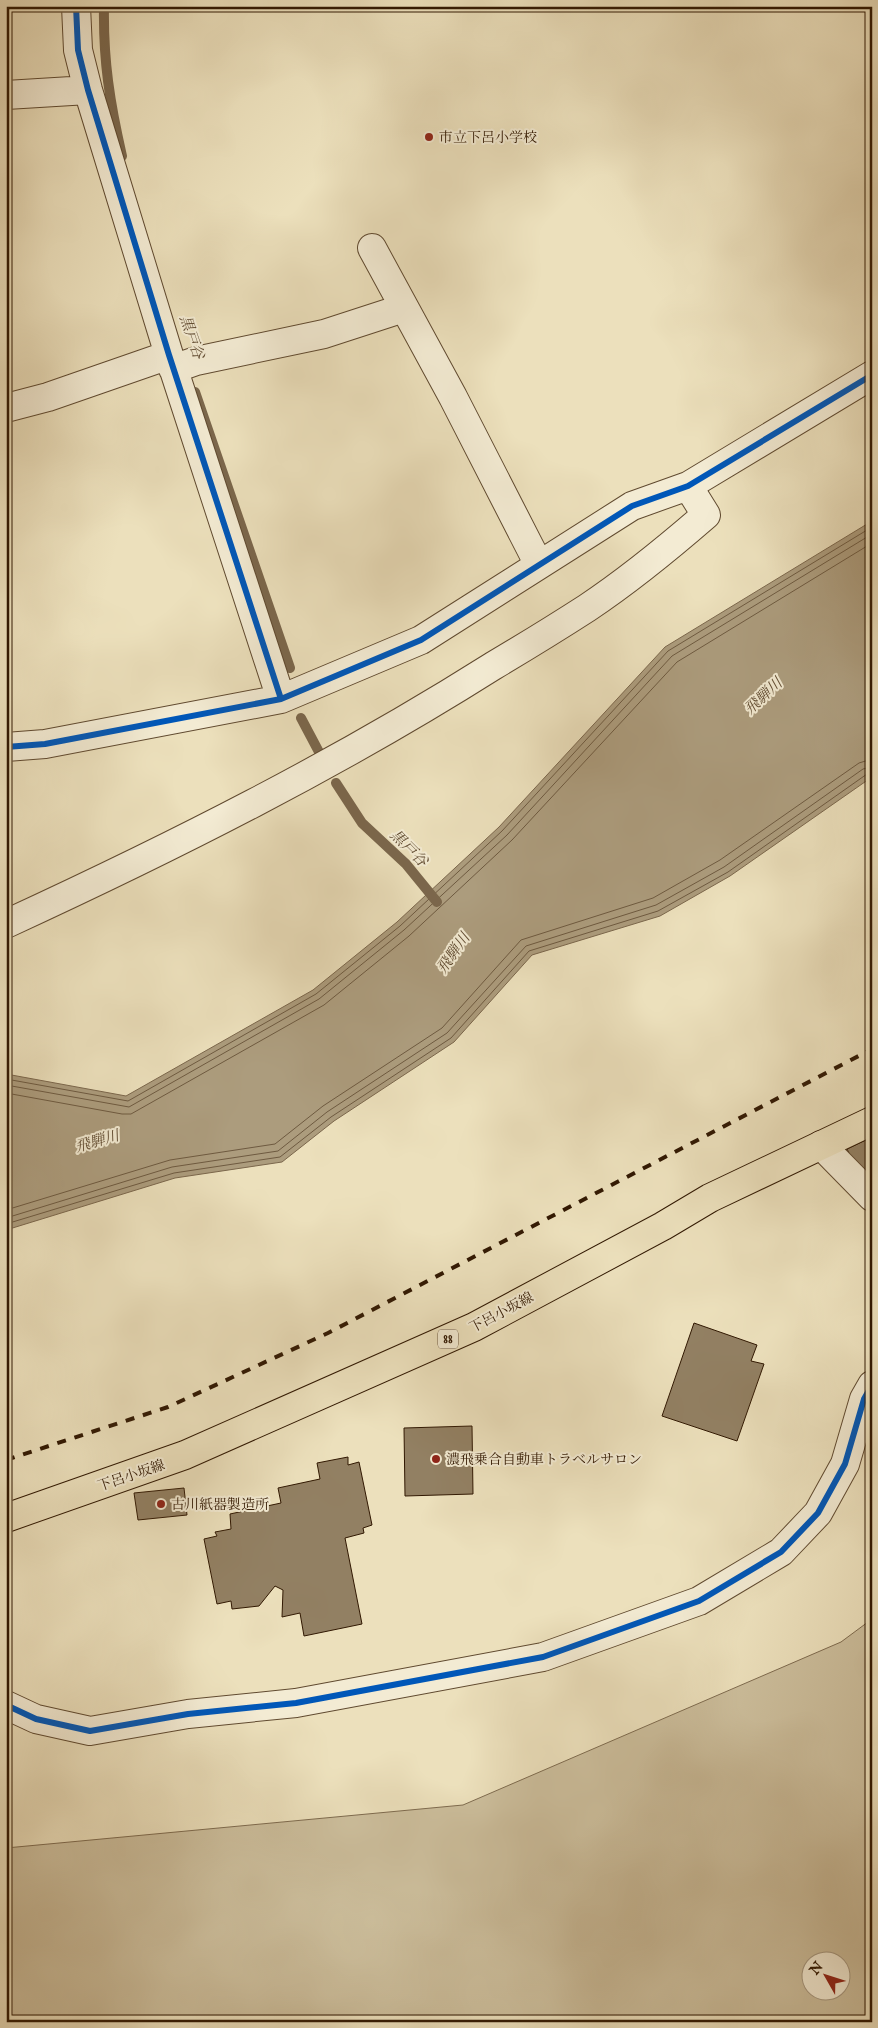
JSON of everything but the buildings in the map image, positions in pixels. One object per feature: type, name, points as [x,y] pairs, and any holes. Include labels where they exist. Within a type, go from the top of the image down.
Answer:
[{"type":"main road","name":"下呂小坂線","points":[[6,1518],[185,1455],[474,1327],[663,1226],[710,1198],[872,1120]]},
{"type":"street","points":[[76,6],[78,50],[88,90],[179,362],[281,699]]},
{"type":"street","points":[[6,95],[88,90]]},
{"type":"street","points":[[372,248],[453,398],[539,565]]},
{"type":"street","points":[[6,408],[179,362],[324,334],[404,308]]},
{"type":"street","points":[[6,747],[45,744],[281,699],[421,640],[632,506],[688,486],[872,375]]},
{"type":"street","points":[[6,924],[90,885],[314,771],[424,710],[588,607],[670,546],[706,515],[688,486]]},
{"type":"street","points":[[821,1145],[872,1197]]},
{"type":"street","points":[[6,1705],[36,1719],[90,1731],[188,1714],[296,1703],[544,1657],[699,1601],[781,1552],[818,1513],[845,1464],[864,1399],[872,1385]]},
{"type":"shaded area","points":[[872,1619],[872,2022],[6,2022],[6,1848],[463,1805],[841,1642]]},
{"type":"water","name":"飛騨川","points":[[872,521],[872,777],[730,876],[660,916],[532,955],[454,1042],[334,1121],[282,1162],[175,1178],[6,1230],[6,1074],[126,1096],[313,990],[397,922],[499,827],[665,647]]},
{"type":"waterway","name":"黒戸谷","points":[[104,6],[108,82],[122,156]]},
{"type":"waterway","name":"黒戸谷","points":[[195,392],[290,668]]},
{"type":"waterway","name":"黒戸谷","points":[[301,718],[319,752]]},
{"type":"waterway","name":"黒戸谷","points":[[336,783],[362,823],[406,864],[437,902]]},
{"type":"railway","points":[[6,1460],[168,1407],[328,1333],[872,1049]]},
{"type":"cycle path","points":[[76,6],[78,50],[88,90],[169,355],[281,699]]},
{"type":"cycle path","points":[[6,747],[45,744],[281,699],[421,640],[632,506],[688,486],[872,375]]},
{"type":"cycle path","points":[[6,1705],[36,1719],[90,1731],[188,1714],[296,1703],[543,1657],[699,1601],[781,1552],[818,1513],[845,1464],[864,1399],[872,1385]]},
{"type":"place","name":"市立下呂小学校","points":[[429,137]]},
{"type":"place","name":"濃飛乗合自動車トラベルサロン","points":[[436,1459]]},
{"type":"place","name":"古川紙器製造所","points":[[161,1504]]}]
